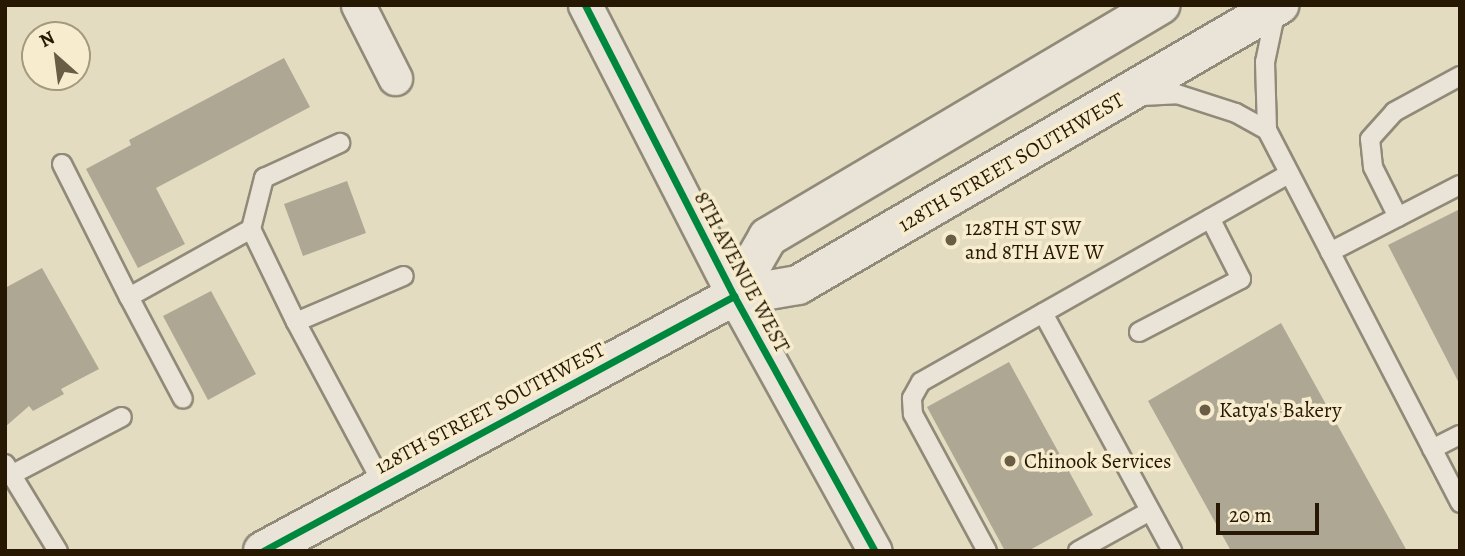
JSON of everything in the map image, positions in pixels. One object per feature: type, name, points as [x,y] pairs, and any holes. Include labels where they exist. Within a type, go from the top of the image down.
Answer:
[{"type":"main road","points":[[734,296],[768,237],[1161,5]]},
{"type":"main road","name":"128TH STREET SOUTHWEST","points":[[263,551],[734,296],[798,285],[1278,6]]},
{"type":"street","points":[[358,5],[395,78]]},
{"type":"street","name":"8TH AVENUE WEST","points":[[585,5],[734,296],[875,551]]},
{"type":"lane","points":[[1278,6],[1265,62],[1267,130],[1460,503]]},
{"type":"lane","points":[[1398,217],[1373,167],[1370,139],[1394,112],[1460,76]]},
{"type":"lane","points":[[1125,96],[1177,94],[1236,113],[1267,130]]},
{"type":"lane","points":[[340,143],[264,178],[251,229],[296,322],[384,486]]},
{"type":"lane","points":[[62,164],[183,400]]},
{"type":"lane","points":[[987,551],[913,414],[912,398],[921,382],[1289,174]]},
{"type":"lane","points":[[1330,252],[1460,186]]},
{"type":"lane","points":[[1139,332],[1241,279],[1210,218]]},
{"type":"lane","points":[[129,297],[251,229]]},
{"type":"lane","points":[[296,322],[404,276]]},
{"type":"lane","points":[[1043,313],[1172,551]]},
{"type":"lane","points":[[58,551],[8,469],[122,417]]},
{"type":"lane","points":[[1432,449],[1460,435]]},
{"type":"lane","points":[[1078,551],[1150,511]]},
{"type":"building","points":[[284,58],[310,107],[156,188],[185,244],[138,268],[86,169],[131,145],[129,140]]},
{"type":"building","points":[[347,181],[366,233],[303,256],[284,204]]},
{"type":"building","points":[[1460,209],[1460,385],[1388,245]]},
{"type":"building","points":[[42,268],[99,369],[61,389],[64,394],[33,411],[29,406],[5,427],[5,288]]},
{"type":"building","points":[[211,291],[256,374],[208,400],[163,316]]},
{"type":"building","points":[[1281,323],[1407,551],[1231,551],[1148,401]]},
{"type":"building","name":"Chinook Services","points":[[1009,362],[1093,515],[1028,551],[1005,551],[927,407]]},
{"type":"cycle path","points":[[585,5],[734,296],[875,551]]},
{"type":"cycle path","points":[[263,551],[734,296]]},
{"type":"place","name":"128TH ST SW and 8TH AVE W","points":[[951,240]]},
{"type":"place","name":"Katya's Bakery","points":[[1205,410]]},
{"type":"place","name":"Chinook Services","points":[[1010,461]]}]
